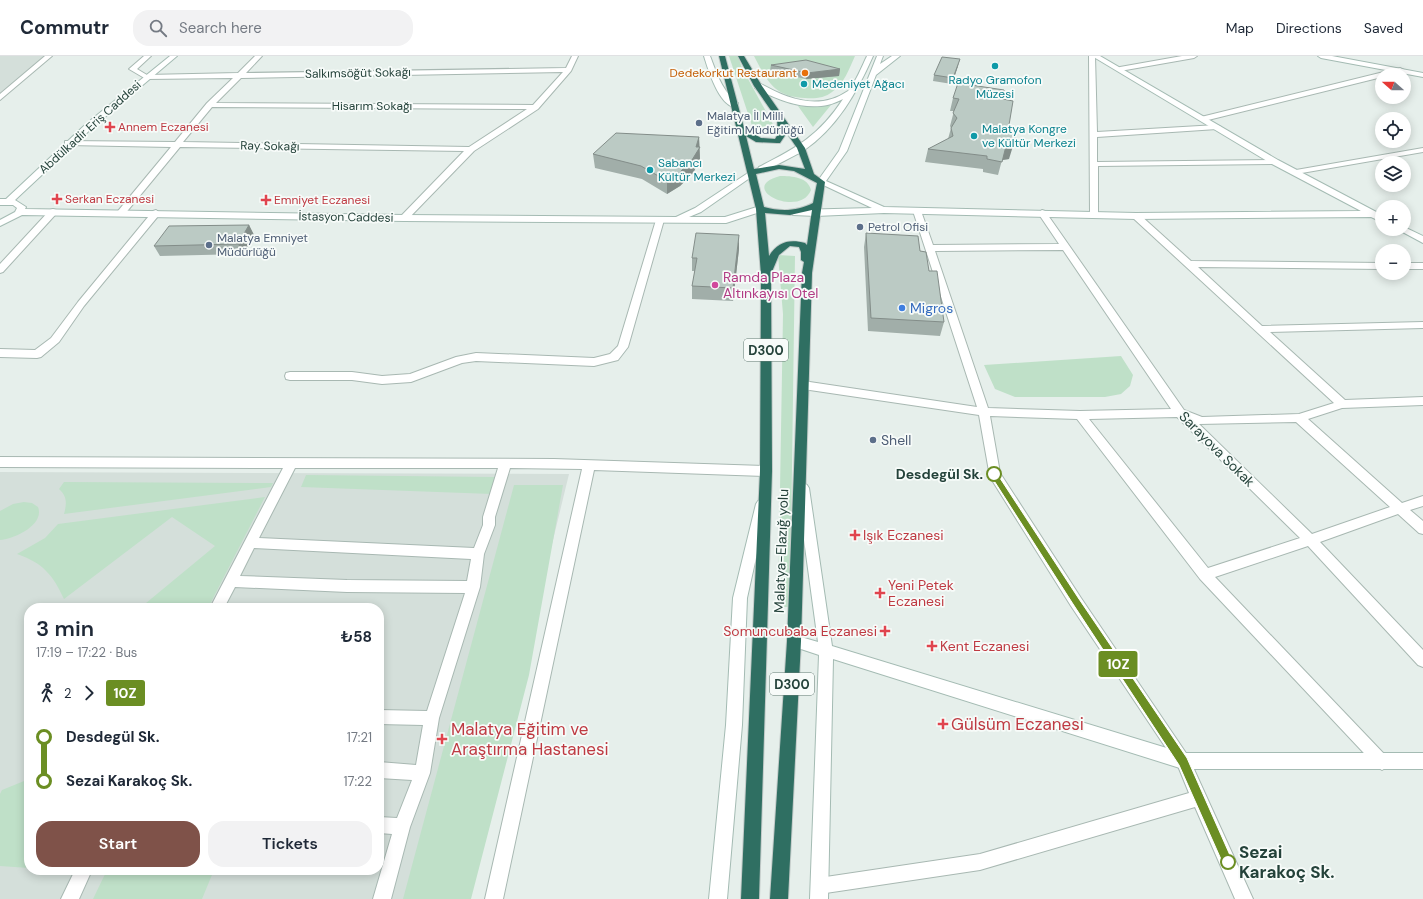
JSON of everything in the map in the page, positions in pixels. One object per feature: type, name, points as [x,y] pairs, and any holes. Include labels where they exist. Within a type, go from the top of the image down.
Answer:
[{"type":"highway","points":[[722,56],[751,173],[762,169],[776,167],[789,168],[810,173],[821,182]]},
{"type":"highway","points":[[741,56],[758,86],[801,148],[810,173]]},
{"type":"highway","points":[[740,129],[759,140],[777,141],[782,134],[780,117]]},
{"type":"highway","name":"Malatya-Elazığ yolu","points":[[750,899],[766,471],[766,275],[760,209],[751,173]]},
{"type":"highway","name":"Malatya-Elazığ yolu","points":[[779,899],[794,641],[806,273],[821,182]]},
{"type":"highway","points":[[760,209],[769,212],[796,213]]},
{"type":"highway","points":[[766,275],[773,254],[786,244],[794,242],[802,245],[806,252],[806,273]]},
{"type":"street","points":[[0,98],[49,56]]},
{"type":"street","points":[[146,77],[134,69],[148,56]]},
{"type":"street","name":"Abdülkadir Eriş Caddesi","points":[[4,202],[68,143],[146,77],[174,56]]},
{"type":"street","points":[[121,213],[210,105],[259,56]]},
{"type":"street","points":[[404,218],[471,149],[535,107],[570,70],[574,56]]},
{"type":"street","points":[[707,56],[715,81],[726,99],[735,104]]},
{"type":"street","points":[[762,169],[801,148],[824,129],[854,91],[870,56]]},
{"type":"street","points":[[880,56],[843,151],[821,182],[884,210]]},
{"type":"street","points":[[873,75],[889,60],[897,56]]},
{"type":"street","points":[[1094,214],[1094,56],[1120,69],[1275,162],[1375,216]]},
{"type":"street","points":[[1120,69],[1194,56]]},
{"type":"street","points":[[1321,56],[1389,68]]},
{"type":"street","name":"Salkımsöğüt Sokağı","points":[[146,77],[570,70]]},
{"type":"street","points":[[1411,72],[1423,75]]},
{"type":"street","points":[[1204,119],[1375,76]]},
{"type":"street","points":[[758,86],[779,98],[801,104],[822,105],[839,100],[854,91]]},
{"type":"street","name":"Hisarım Sokağı","points":[[210,105],[535,107]]},
{"type":"street","points":[[1093,135],[1217,127]]},
{"type":"street","name":"Ray Sokağı","points":[[68,143],[471,149]]},
{"type":"street","points":[[1296,172],[1421,152]]},
{"type":"street","points":[[1094,164],[1275,162]]},
{"type":"street","points":[[673,220],[698,210],[751,173]]},
{"type":"street","points":[[0,223],[12,218],[20,212],[22,207],[20,204],[4,202]]},
{"type":"street","name":"İstasyon Caddesi","points":[[20,212],[404,218],[726,220],[760,209]]},
{"type":"street","points":[[796,213],[817,209],[1136,216],[1371,214]]},
{"type":"street","points":[[917,211],[984,412],[994,474],[1076,602],[1183,761],[1244,899]]},
{"type":"street","points":[[0,270],[53,212]]},
{"type":"street","points":[[0,353],[37,354],[55,340],[81,304],[156,213]]},
{"type":"street","name":"Sarayova Sokak","points":[[1042,213],[1180,413],[1310,540],[1423,660]]},
{"type":"street","points":[[1136,216],[1342,404]]},
{"type":"street","points":[[290,376],[352,376],[382,380],[411,378],[460,360],[476,357],[594,362],[614,357],[623,347],[660,220]]},
{"type":"street","points":[[1411,234],[1423,240]]},
{"type":"street","points":[[929,248],[1065,247]]},
{"type":"street","points":[[1189,264],[1375,266]]},
{"type":"street","points":[[1411,266],[1423,266]]},
{"type":"street","points":[[1261,329],[1423,325]]},
{"type":"street","points":[[803,385],[984,412],[1080,415],[1180,413],[1201,421],[1299,418],[1342,404],[1423,401]]},
{"type":"street","points":[[1080,415],[1205,575],[1382,762]]},
{"type":"street","points":[[1299,418],[1423,529]]},
{"type":"street","points":[[0,462],[505,464],[766,471]]},
{"type":"street","points":[[220,603],[291,463]]},
{"type":"street","points":[[382,899],[402,827],[422,773],[432,718],[473,587],[478,554],[489,525],[488,517],[505,464]]},
{"type":"street","points":[[494,899],[589,466]]},
{"type":"street","points":[[800,469],[826,651],[819,892],[980,862],[1199,798]]},
{"type":"street","points":[[718,899],[734,725],[740,598],[765,491]]},
{"type":"street","points":[[1205,575],[1423,501]]},
{"type":"street","points":[[251,543],[478,554]]},
{"type":"street","points":[[231,581],[347,586],[473,587]]},
{"type":"street","points":[[794,641],[1183,761],[1382,762],[1421,765]]},
{"type":"street","points":[[384,717],[432,718]]},
{"type":"street","points":[[384,770],[422,773]]},
{"type":"street","points":[[384,825],[402,827]]},
{"type":"street","points":[[70,899],[82,875]]},
{"type":"shaded area","points":[[0,56],[52,56],[0,99]]},
{"type":"shaded area","name":"Malatya Eğitim ve Araştırma Hastanesi","points":[[0,472],[569,474],[466,899],[0,899]]},
{"type":"green space","points":[[729,56],[738,56],[742,68],[775,128],[755,135]]},
{"type":"green space","points":[[754,56],[855,56],[846,76],[836,89],[826,96],[812,98],[794,97],[779,91],[763,73]]},
{"type":"green space","points":[[831,105],[813,127],[798,106],[816,107]]},
{"type":"green space","points":[[780,176],[799,178],[807,182],[811,190],[805,198],[795,202],[774,198],[767,193],[764,187],[768,181]]},
{"type":"green space","points":[[778,255],[795,256],[790,607],[778,607],[783,314]]},
{"type":"green space","points":[[1121,356],[1133,375],[1130,386],[1121,394],[1105,397],[1015,397],[995,389],[984,365]]},
{"type":"green space","points":[[306,475],[495,477],[492,494],[301,487]]},
{"type":"green space","points":[[64,482],[273,483],[271,487],[64,514],[66,500],[64,494],[59,489]]},
{"type":"green space","points":[[514,485],[563,485],[529,675],[471,899],[403,899]]},
{"type":"green space","points":[[265,497],[211,603],[146,603],[215,546],[172,517],[64,599],[56,583],[46,571],[34,561],[17,554],[45,538],[58,524]]},
{"type":"green space","points":[[24,502],[32,503],[38,507],[39,514],[37,520],[27,530],[20,534],[0,540],[0,511],[13,504]]},
{"type":"green space","points":[[24,781],[24,868],[0,866],[0,794],[2,790]]},
{"type":"green space","points":[[105,875],[212,875],[202,899],[93,899]]},
{"type":"building","points":[[942,57],[960,59],[953,78],[934,75]]},
{"type":"building","points":[[806,60],[840,69],[807,73],[771,65]]},
{"type":"building","name":"Malatya Kongre ve Kültür Merkezi","points":[[958,83],[1004,90],[1003,99],[1013,101],[1009,125],[1017,128],[1013,146],[1006,146],[1002,162],[987,159],[987,156],[928,149],[953,136],[951,128],[957,118],[953,113],[959,99],[953,98]]},
{"type":"building","points":[[616,133],[699,137],[696,147],[700,147],[692,160],[679,173],[667,181],[641,166],[593,154]]},
{"type":"building","points":[[249,225],[238,244],[154,246],[169,226]]},
{"type":"building","name":"Ramda Plaza Altınkayısı Otel","points":[[696,233],[739,235],[733,288],[692,286],[697,258],[692,258]]},
{"type":"building","name":"Migros","points":[[866,233],[918,236],[920,251],[926,252],[929,271],[937,271],[944,322],[871,318]]},
{"type":"bus line","name":"10Z","points":[[994,474],[1076,602],[1183,761],[1228,862]]},
{"type":"place","name":"Radyo Gramofon Müzesi","points":[[995,66]]},
{"type":"place","name":"Dedekorkut Restaurant","points":[[805,73]]},
{"type":"place","name":"Medeniyet Ağacı","points":[[804,84]]},
{"type":"place","name":"Malatya İl Milli Eğitim Müdürlüğü","points":[[699,123]]},
{"type":"place","name":"Annem Eczanesi","points":[[110,127]]},
{"type":"place","name":"Malatya Kongre ve Kültür Merkezi","points":[[974,136]]},
{"type":"place","name":"Sabancı Kültür Merkezi","points":[[650,170]]},
{"type":"place","name":"Serkan Eczanesi","points":[[57,199]]},
{"type":"place","name":"Emniyet Eczanesi","points":[[266,200]]},
{"type":"place","name":"Petrol Ofisi","points":[[860,227]]},
{"type":"place","name":"Malatya Emniyet Müdürlüğü","points":[[209,245]]},
{"type":"place","name":"Ramda Plaza Altınkayısı Otel","points":[[715,285]]},
{"type":"place","name":"Migros","points":[[902,308]]},
{"type":"place","name":"Shell","points":[[873,440]]},
{"type":"place","name":"Desdegül Sk.","points":[[994,474]]},
{"type":"place","name":"Işık Eczanesi","points":[[855,535]]},
{"type":"place","name":"Yeni Petek Eczanesi","points":[[880,593]]},
{"type":"place","name":"Somuncubaba Eczanesi","points":[[885,631]]},
{"type":"place","name":"Kent Eczanesi","points":[[932,646]]},
{"type":"place","name":"Gülsüm Eczanesi","points":[[943,724]]},
{"type":"place","name":"Malatya Eğitim ve Araştırma Hastanesi","points":[[442,739]]},
{"type":"place","name":"Sezai Karakoç Sk.","points":[[1228,862]]}]
